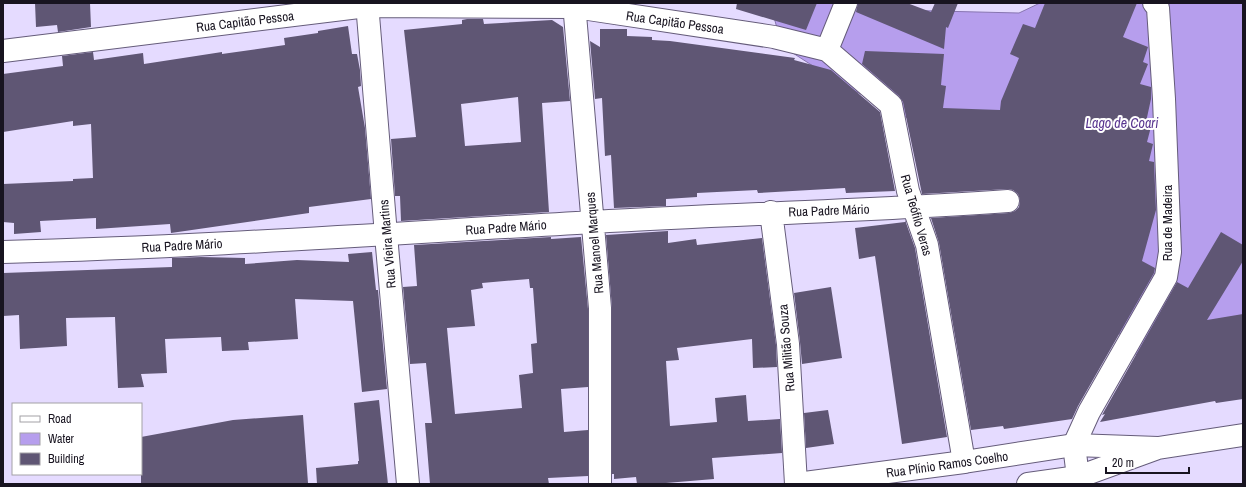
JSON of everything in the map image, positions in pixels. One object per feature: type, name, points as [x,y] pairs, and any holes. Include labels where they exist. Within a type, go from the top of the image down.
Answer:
[{"type":"street","points":[[827,50],[846,3]]},
{"type":"street","name":"Rua de Madeira","points":[[1074,446],[1089,412],[1166,277],[1170,252],[1164,99],[1158,8],[1154,3]]},
{"type":"street","name":"Rua Capitão Pessoa","points":[[3,51],[367,5],[574,5],[774,37]]},
{"type":"street","name":"Rua Vieira Martins","points":[[367,5],[408,484]]},
{"type":"street","name":"Rua Manoel Marques","points":[[574,5],[600,308],[600,484]]},
{"type":"street","name":"Rua Teófilo Veras","points":[[774,37],[827,50],[891,105],[908,190],[913,208],[927,244],[964,462]]},
{"type":"street","name":"Rua Padre Mário","points":[[3,252],[81,250],[386,235],[771,212],[913,208],[1008,201]]},
{"type":"street","name":"Rua Militão Souza","points":[[771,212],[788,344],[796,484]]},
{"type":"street","points":[[1028,484],[1078,477],[1158,448],[1243,434]]},
{"type":"street","points":[[1074,446],[1078,477]]},
{"type":"street","name":"Rua Plínio Ramos Coelho","points":[[796,484],[1074,446],[1158,448]]},
{"type":"water","name":"Lago de Coari","points":[[770,3],[885,3],[895,10],[1019,13],[1040,3],[1243,3],[1243,361],[1138,357],[1099,308],[1068,232],[951,140],[841,84],[782,46]]},
{"type":"building","points":[[35,3],[90,3],[91,27],[58,32],[57,25],[36,27]]},
{"type":"building","points":[[737,3],[817,3],[806,30],[736,9]]},
{"type":"building","points":[[858,3],[907,3],[931,12],[935,3],[958,3],[948,28],[946,27],[944,49],[856,12]]},
{"type":"building","points":[[1045,3],[1137,3],[1123,37],[1148,47],[1143,62],[1148,64],[1140,84],[1151,87],[1151,99],[1146,122],[1152,123],[1147,142],[1153,144],[1149,161],[1154,162],[1156,210],[1142,261],[1155,268],[1154,273],[1072,419],[1004,429],[1003,426],[971,430],[939,243],[931,218],[1009,213],[1015,211],[1019,207],[1020,200],[1018,194],[1013,190],[1008,189],[922,194],[903,102],[899,96],[862,64],[865,51],[944,54],[941,85],[946,86],[943,108],[1000,110],[1001,101],[1019,58],[1010,54],[1023,24],[1035,28]]},
{"type":"building","points":[[483,19],[484,24],[552,20],[563,27],[570,101],[542,103],[549,212],[401,221],[400,196],[395,196],[391,139],[416,137],[404,30],[462,24],[462,20]],"holes":[[[518,97],[521,142],[465,146],[461,104]]]},
{"type":"building","points":[[348,26],[352,54],[357,54],[360,70],[361,86],[358,87],[365,128],[371,199],[309,207],[309,213],[171,233],[170,224],[96,229],[96,218],[40,221],[41,232],[14,234],[14,223],[3,222],[3,184],[73,181],[73,179],[93,178],[91,124],[73,126],[73,121],[3,132],[3,74],[63,66],[62,56],[93,52],[94,60],[143,53],[144,64],[222,52],[222,54],[285,45],[284,38],[318,33],[318,31]]},
{"type":"building","points":[[600,29],[627,29],[627,36],[652,37],[652,40],[670,41],[795,58],[794,60],[831,70],[880,112],[895,191],[846,193],[845,188],[758,193],[757,190],[697,193],[697,197],[666,199],[666,206],[614,208],[611,155],[605,156],[602,98],[595,99],[590,41],[600,47]]},
{"type":"building","points":[[905,220],[915,248],[947,437],[902,444],[875,256],[859,259],[855,228],[905,222]]},
{"type":"building","points":[[668,231],[668,243],[696,239],[697,245],[762,238],[776,345],[777,367],[753,368],[752,339],[677,348],[679,360],[666,361],[670,426],[717,422],[715,398],[746,395],[748,421],[780,419],[782,453],[712,458],[714,479],[637,484],[636,477],[614,479],[614,474],[612,474],[612,308],[606,235]]},
{"type":"building","points":[[1221,232],[1243,245],[1243,261],[1207,320],[1243,314],[1243,399],[1216,403],[1215,401],[1100,422],[1105,414],[1102,415],[1177,282],[1188,288]]},
{"type":"building","points":[[551,237],[551,239],[581,237],[588,309],[588,387],[561,389],[564,432],[588,430],[588,476],[548,478],[549,484],[430,484],[425,423],[432,423],[426,363],[410,364],[403,287],[417,286],[414,245]],"holes":[[[529,279],[530,288],[533,288],[537,343],[531,344],[533,373],[519,375],[522,408],[455,414],[447,328],[475,326],[471,290],[483,288],[482,283]]]},
{"type":"building","points":[[372,252],[376,290],[378,290],[387,389],[362,392],[353,301],[295,299],[298,339],[248,342],[249,350],[222,351],[221,337],[165,339],[167,373],[141,374],[144,387],[118,388],[115,317],[66,318],[67,346],[20,349],[19,315],[3,316],[3,273],[172,267],[172,258],[201,257],[245,258],[245,264],[297,260],[349,262],[348,254]]},
{"type":"building","points":[[831,287],[842,358],[802,364],[794,293]]},
{"type":"building","points":[[379,400],[388,484],[317,484],[316,468],[358,464],[354,403]]},
{"type":"building","points":[[828,410],[834,444],[806,448],[804,413]]},
{"type":"building","points":[[303,415],[308,483],[141,484],[142,437],[233,420]]}]
